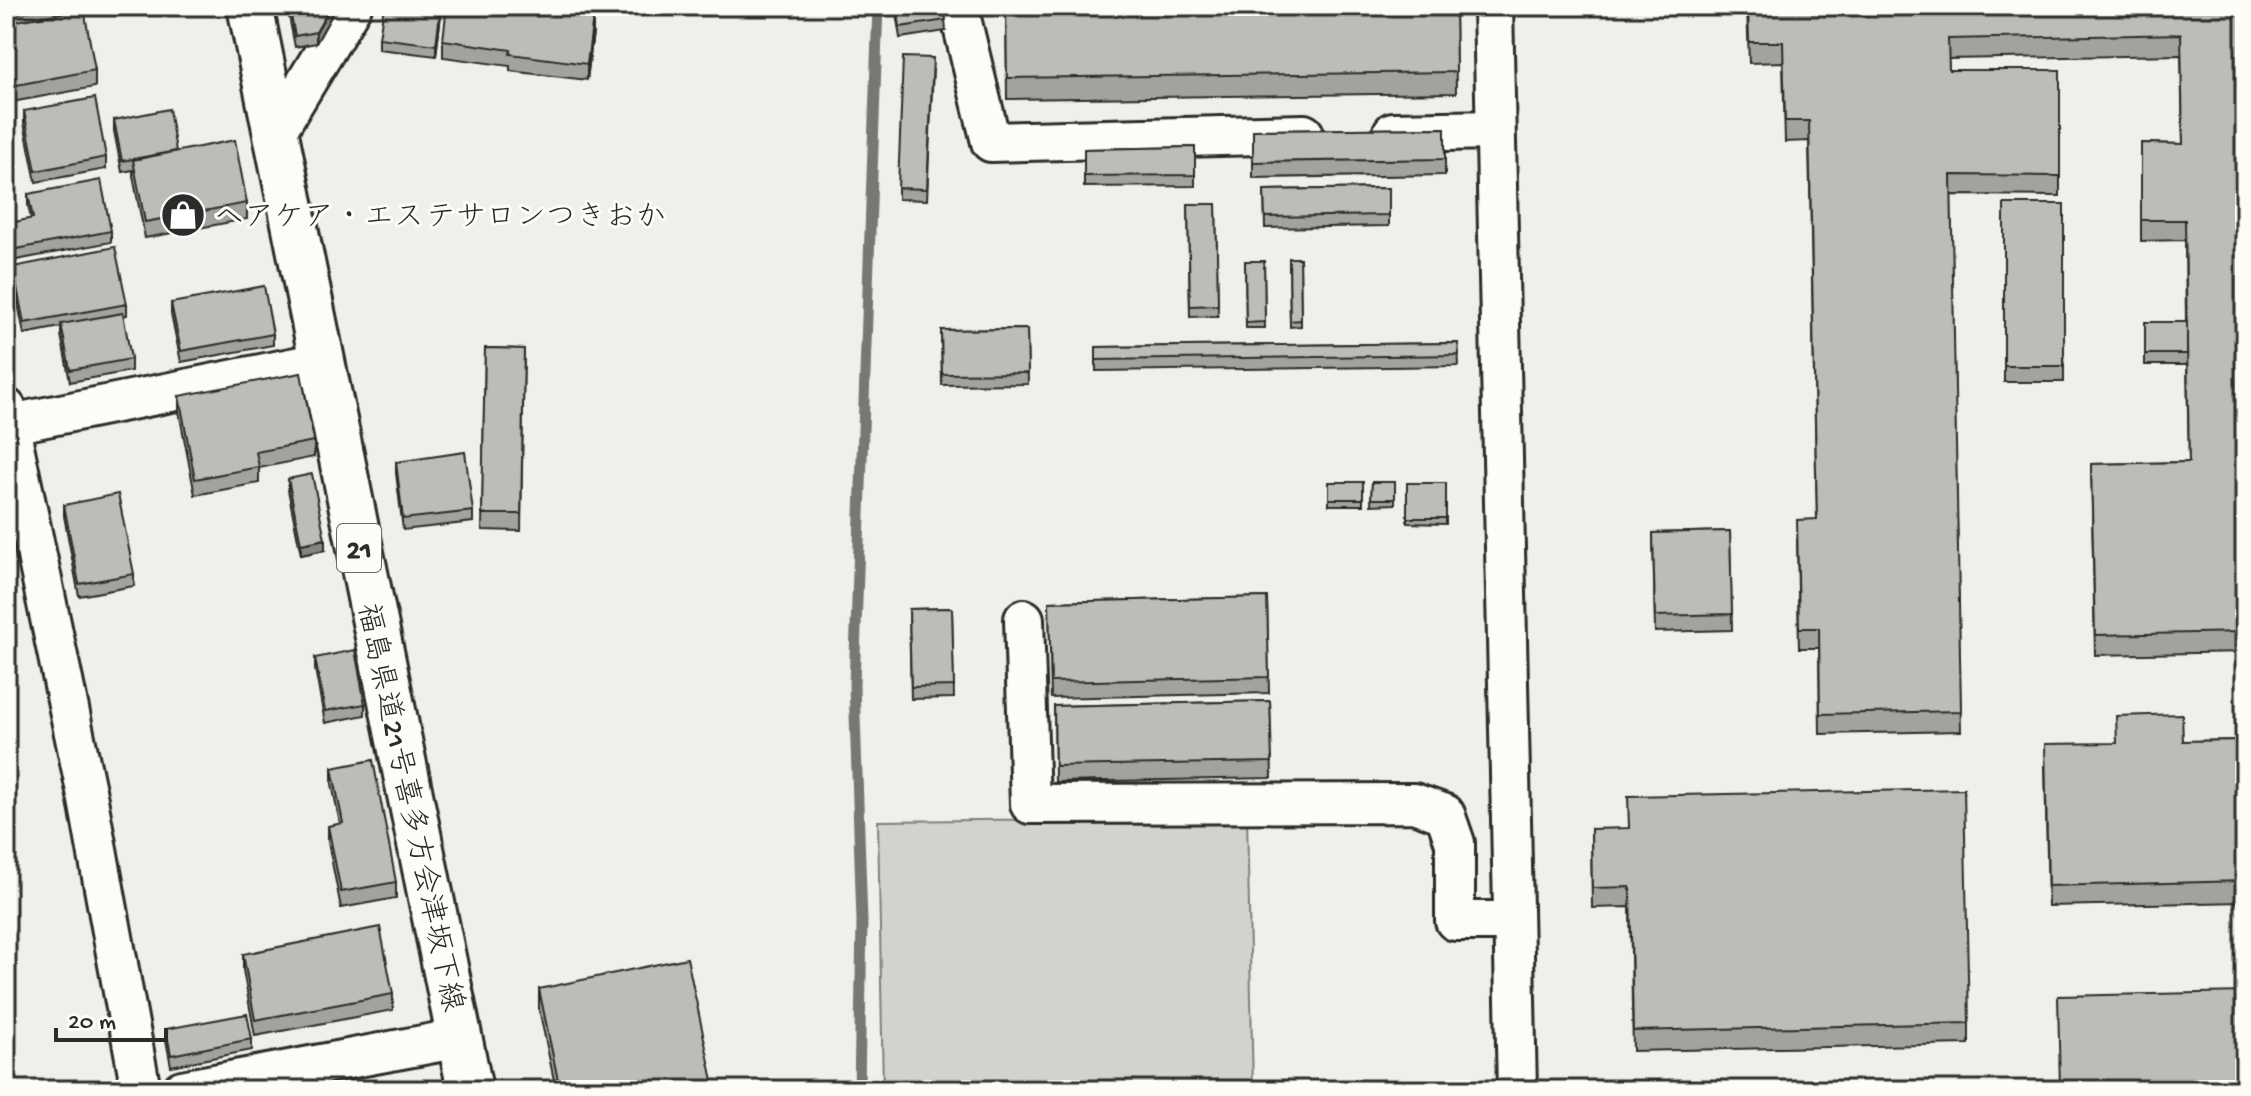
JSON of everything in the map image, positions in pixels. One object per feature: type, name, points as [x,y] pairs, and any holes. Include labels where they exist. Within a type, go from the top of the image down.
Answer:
[{"type":"main road","name":"福島県道21号喜多方会津坂下線","points":[[250,6],[470,1090]]},
{"type":"street","points":[[275,134],[352,6]]},
{"type":"street","points":[[958,6],[991,142],[1495,130]]},
{"type":"street","points":[[1493,6],[1517,1090]]},
{"type":"street","points":[[141,1090],[88,800],[7,419],[321,362]]},
{"type":"street","points":[[1024,619],[1030,804],[1414,803],[1445,814],[1455,843],[1455,921],[1513,921]]},
{"type":"street","points":[[182,1090],[460,1038]]},
{"type":"shaded area","points":[[1247,817],[1253,1090],[883,1090],[878,821]]},
{"type":"building","points":[[6,6],[52,6],[6,15]]},
{"type":"building","points":[[289,6],[331,6],[316,32],[295,36]]},
{"type":"building","points":[[384,6],[441,6],[436,45],[379,38]]},
{"type":"building","points":[[447,6],[526,6],[593,16],[587,64],[510,54],[511,50],[443,40]]},
{"type":"building","points":[[897,6],[944,6],[946,20],[900,27]]},
{"type":"building","points":[[1006,6],[1455,6],[1456,72],[1007,78]]},
{"type":"building","points":[[1748,6],[2245,6],[2245,632],[2095,635],[2091,464],[2189,462],[2185,220],[2141,220],[2141,143],[2183,144],[2181,34],[1948,39],[1949,70],[2060,70],[2060,176],[1951,175],[1961,711],[1820,714],[1819,628],[1799,628],[1797,520],[1817,519],[1809,121],[1785,121],[1783,42],[1749,42]]},
{"type":"building","points":[[84,9],[95,70],[6,87],[6,23]]},
{"type":"building","points":[[903,57],[933,58],[927,189],[898,188]]},
{"type":"building","points":[[95,98],[106,157],[36,171],[24,111]]},
{"type":"building","points":[[169,109],[176,151],[122,161],[114,120]]},
{"type":"building","points":[[1445,128],[1445,159],[1253,162],[1253,130]]},
{"type":"building","points":[[235,140],[247,203],[145,222],[133,160]]},
{"type":"building","points":[[1195,147],[1195,175],[1084,176],[1084,149]]},
{"type":"building","points":[[101,180],[111,231],[6,251],[6,224],[33,218],[28,194]]},
{"type":"building","points":[[1389,188],[1389,215],[1265,217],[1264,190]]},
{"type":"building","points":[[1188,204],[1216,204],[1218,305],[1190,306]]},
{"type":"building","points":[[2004,204],[2064,204],[2064,366],[2004,366]]},
{"type":"building","points":[[115,247],[127,304],[24,323],[13,267]]},
{"type":"building","points":[[1289,258],[1300,258],[1301,320],[1290,321]]},
{"type":"building","points":[[1245,261],[1264,261],[1265,322],[1246,323]]},
{"type":"building","points":[[264,286],[273,334],[181,351],[171,303]]},
{"type":"building","points":[[123,313],[131,359],[70,370],[61,324]]},
{"type":"building","points":[[2145,322],[2187,322],[2187,354],[2145,354]]},
{"type":"building","points":[[1027,329],[1028,373],[942,374],[941,330]]},
{"type":"building","points":[[1458,343],[1459,355],[1096,360],[1096,347]]},
{"type":"building","points":[[485,348],[524,349],[521,514],[482,514]]},
{"type":"building","points":[[301,373],[314,441],[256,452],[259,467],[195,479],[179,396]]},
{"type":"building","points":[[465,452],[473,511],[403,519],[396,462]]},
{"type":"building","points":[[312,474],[325,539],[301,544],[288,479]]},
{"type":"building","points":[[1329,482],[1363,482],[1363,499],[1329,499]]},
{"type":"building","points":[[1372,482],[1395,482],[1395,499],[1371,499]]},
{"type":"building","points":[[1407,483],[1446,483],[1446,518],[1407,518]]},
{"type":"building","points":[[118,494],[134,574],[79,584],[64,505]]},
{"type":"building","points":[[1730,531],[1732,614],[1655,616],[1653,533]]},
{"type":"building","points":[[1267,597],[1269,677],[1051,682],[1049,602]]},
{"type":"building","points":[[952,608],[954,686],[911,687],[909,609]]},
{"type":"building","points":[[355,650],[365,704],[325,711],[315,658]]},
{"type":"building","points":[[1270,701],[1272,762],[1055,766],[1054,706]]},
{"type":"building","points":[[2182,714],[2183,741],[2245,740],[2245,881],[2048,886],[2045,744],[2117,743],[2116,716]]},
{"type":"building","points":[[373,760],[396,882],[341,892],[328,826],[343,823],[332,768]]},
{"type":"building","points":[[1964,789],[1969,1023],[1633,1031],[1630,887],[1592,888],[1591,829],[1629,828],[1628,796]]},
{"type":"building","points":[[380,927],[393,994],[255,1020],[243,954]]},
{"type":"building","points":[[687,958],[715,1090],[560,1090],[539,989]]},
{"type":"building","points":[[2245,992],[2245,1090],[2060,1090],[2058,996]]},
{"type":"building","points":[[247,1014],[252,1039],[171,1055],[166,1029]]},
{"type":"waterway","points":[[859,1090],[862,921],[854,685],[878,6]]},
{"type":"place","name":"ヘアケア・エステサロンつきおか","points":[[183,215]]}]
